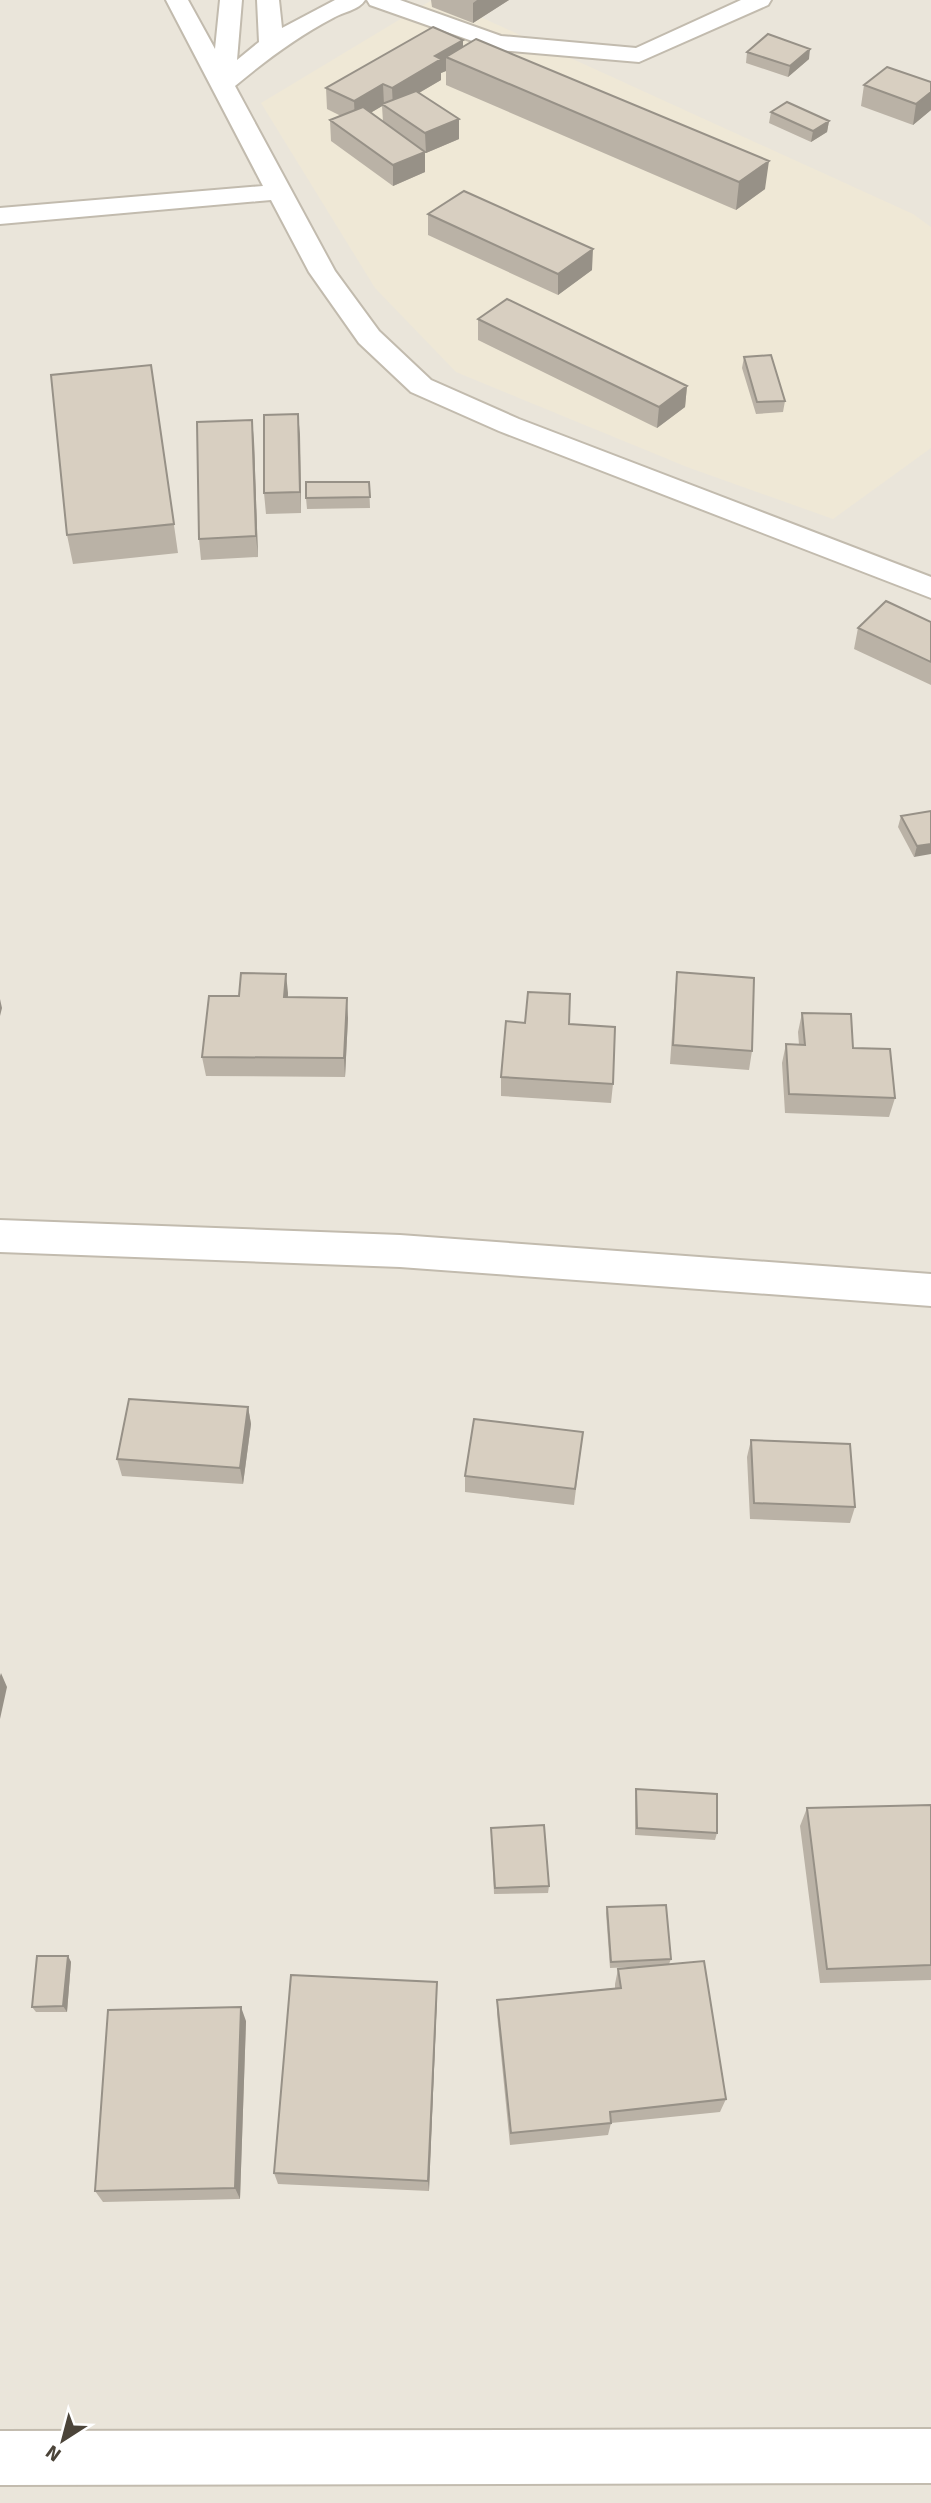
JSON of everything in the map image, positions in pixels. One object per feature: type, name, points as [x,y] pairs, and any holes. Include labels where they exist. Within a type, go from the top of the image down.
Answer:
[{"type":"street","points":[[177,0],[322,272],[369,337],[421,386],[522,430],[931,588]]},
{"type":"street","points":[[223,84],[231,0]]},
{"type":"street","points":[[268,0],[271,44]]},
{"type":"street","points":[[223,84],[271,44],[326,12],[355,0]]},
{"type":"street","points":[[378,0],[498,43],[639,55],[760,0]]},
{"type":"street","points":[[0,216],[280,192]]},
{"type":"street","points":[[0,1236],[400,1251],[931,1290]]},
{"type":"street","points":[[0,2458],[931,2456]]},
{"type":"shaded area","points":[[0,0],[931,0],[931,2503],[0,2503]]},
{"type":"shaded area","points":[[432,0],[443,0],[913,214],[931,227],[931,448],[833,519],[687,467],[456,372],[375,288],[261,103]]},
{"type":"building","points":[[433,27],[463,40],[435,56],[441,59],[392,88],[383,84],[354,101],[326,88]]},
{"type":"building","points":[[768,34],[810,49],[790,66],[747,52]]},
{"type":"building","points":[[476,39],[769,161],[739,182],[446,57]]},
{"type":"building","points":[[887,67],[931,82],[931,92],[916,104],[864,85]]},
{"type":"building","points":[[416,91],[459,119],[425,133],[382,104]]},
{"type":"building","points":[[787,102],[829,121],[813,131],[771,112]]},
{"type":"building","points":[[363,107],[425,152],[393,165],[330,120]]},
{"type":"building","points":[[464,191],[593,249],[558,274],[428,214]]},
{"type":"building","points":[[507,299],[687,386],[659,407],[478,319]]},
{"type":"building","points":[[771,355],[785,401],[757,402],[744,357]]},
{"type":"building","points":[[151,365],[174,524],[67,535],[51,375]]},
{"type":"building","points":[[298,414],[300,492],[264,493],[264,415]]},
{"type":"building","points":[[252,420],[256,536],[199,539],[197,422]]},
{"type":"building","points":[[306,482],[369,482],[370,497],[306,498]]},
{"type":"building","points":[[886,601],[931,622],[931,662],[858,628]]},
{"type":"building","points":[[931,811],[931,844],[917,846],[901,816]]},
{"type":"building","points":[[677,972],[754,978],[752,1051],[673,1045]]},
{"type":"building","points":[[241,973],[286,974],[284,997],[347,998],[344,1058],[202,1057],[209,996],[239,996]]},
{"type":"building","points":[[528,992],[570,994],[569,1024],[615,1027],[613,1084],[501,1077],[506,1021],[525,1023]]},
{"type":"building","points":[[802,1013],[851,1014],[853,1048],[890,1049],[895,1098],[789,1094],[786,1044],[805,1045]]},
{"type":"building","points":[[129,1399],[248,1407],[240,1468],[117,1459]]},
{"type":"building","points":[[474,1419],[583,1432],[575,1489],[465,1476]]},
{"type":"building","points":[[751,1440],[850,1444],[855,1507],[754,1503]]},
{"type":"building","points":[[636,1789],[717,1794],[717,1833],[637,1828]]},
{"type":"building","points":[[931,1805],[931,1965],[827,1969],[807,1808]]},
{"type":"building","points":[[544,1825],[549,1886],[495,1888],[491,1828]]},
{"type":"building","points":[[666,1905],[671,1959],[611,1962],[607,1907]]},
{"type":"building","points":[[37,1956],[68,1956],[63,2006],[32,2007]]},
{"type":"building","points":[[704,1961],[726,2099],[610,2112],[611,2123],[511,2133],[497,2000],[621,1988],[618,1969]]},
{"type":"building","points":[[291,1975],[437,1982],[428,2181],[274,2173]]},
{"type":"building","points":[[241,2007],[235,2188],[95,2191],[108,2010]]}]
